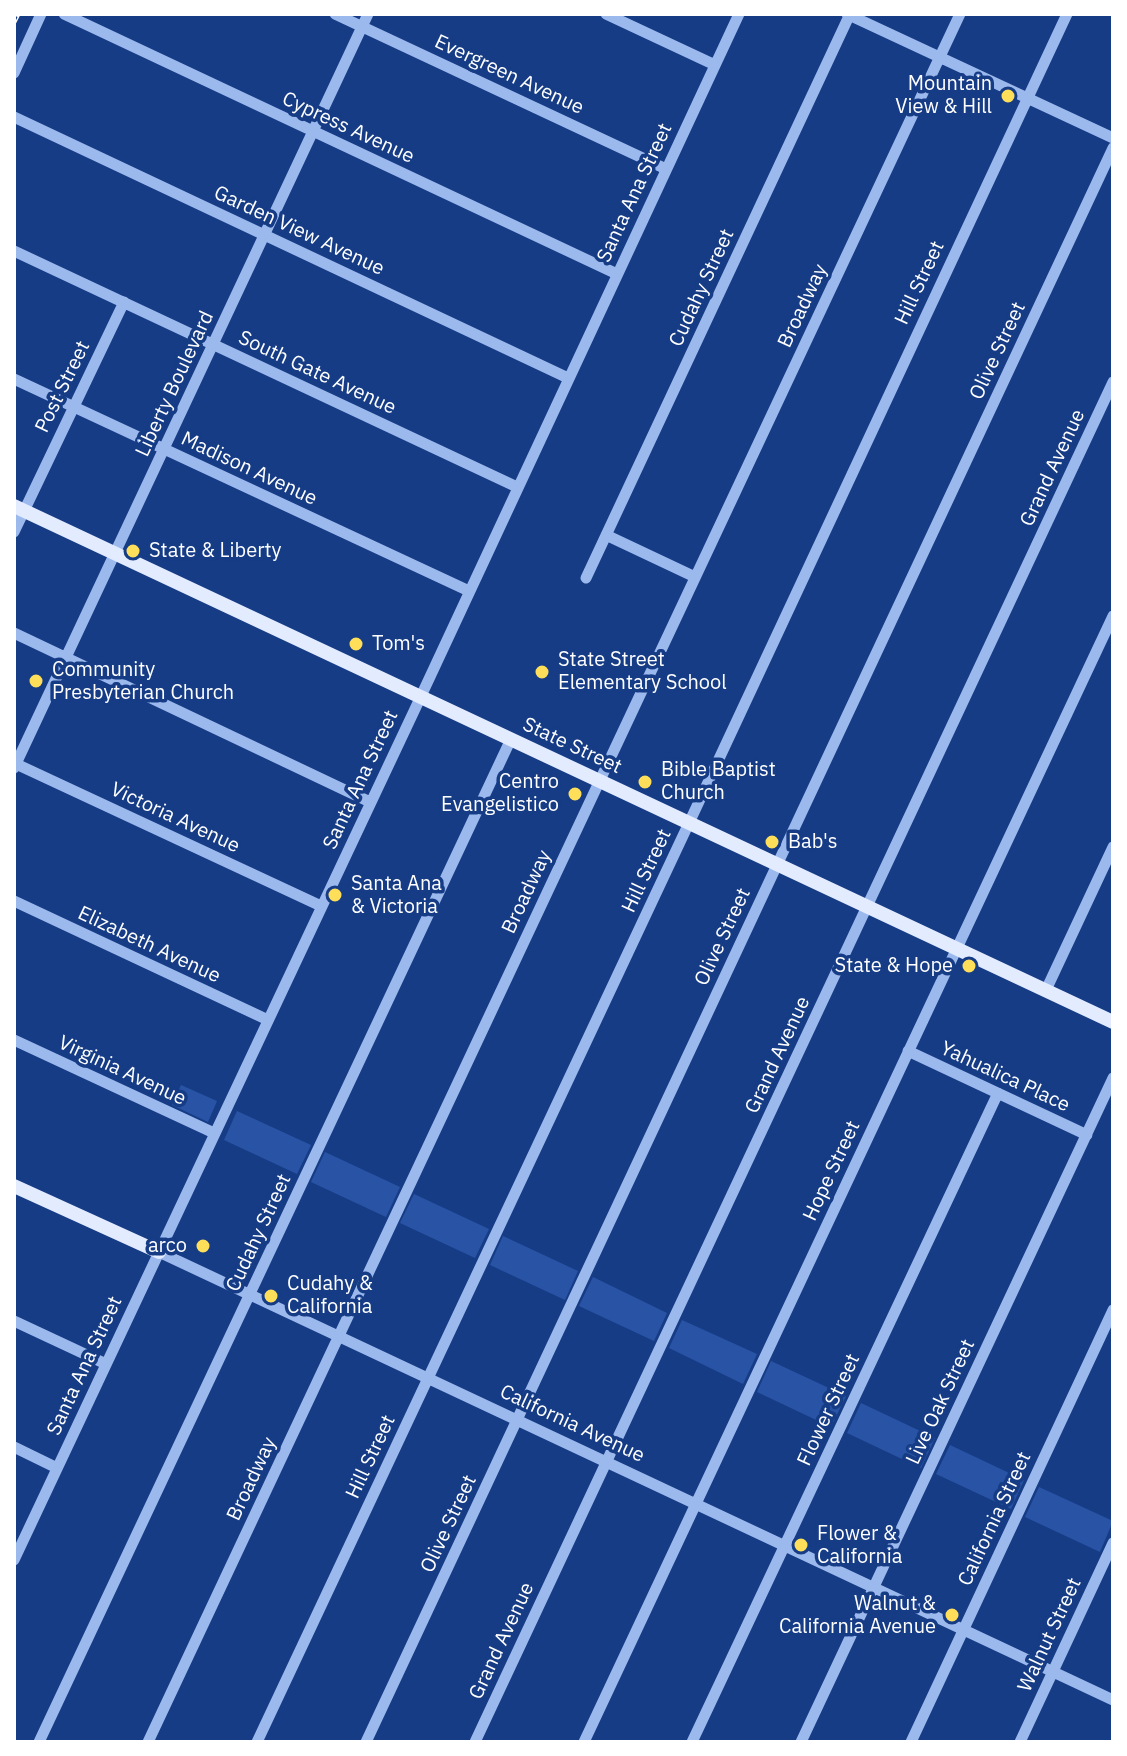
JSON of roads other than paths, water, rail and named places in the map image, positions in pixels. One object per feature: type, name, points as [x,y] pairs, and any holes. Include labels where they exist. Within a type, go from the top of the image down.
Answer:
[{"type":"main road","name":"State Street","points":[[19,508],[1113,1022]]},
{"type":"main road","name":"California Avenue","points":[[14,1186],[159,1252]]},
{"type":"street","points":[[14,73],[41,14]]},
{"type":"street","name":"Cypress Avenue","points":[[64,14],[617,274]]},
{"type":"street","name":"Evergreen Avenue","points":[[335,14],[666,169]]},
{"type":"street","name":"Liberty Boulevard","points":[[15,765],[368,14]]},
{"type":"street","points":[[606,14],[715,65]]},
{"type":"street","name":"Santa Ana Street","points":[[14,1560],[739,14]]},
{"type":"street","points":[[849,14],[1113,138]]},
{"type":"street","name":"Cudahy Street","points":[[586,578],[849,14]]},
{"type":"street","name":"Broadway","points":[[148,1742],[960,14]]},
{"type":"street","name":"Hill Street","points":[[257,1742],[1067,14]]},
{"type":"street","name":"Garden View Avenue","points":[[14,117],[568,378]]},
{"type":"street","name":"Olive Street","points":[[366,1742],[1113,148]]},
{"type":"street","name":"South Gate Avenue","points":[[14,251],[517,487]]},
{"type":"street","name":"Post Street","points":[[14,532],[19,508],[74,407],[124,302]]},
{"type":"street","name":"Madison Avenue","points":[[14,379],[469,591]]},
{"type":"street","name":"Grand Avenue","points":[[475,1742],[1113,382]]},
{"type":"street","points":[[606,535],[695,577]]},
{"type":"street","name":"Hope Street","points":[[584,1742],[1113,616]]},
{"type":"street","points":[[14,633],[370,802]]},
{"type":"street","name":"Cudahy Street","points":[[39,1742],[511,739]]},
{"type":"street","name":"Victoria Avenue","points":[[15,765],[321,906]]},
{"type":"street","points":[[1046,990],[1113,847]]},
{"type":"street","name":"Elizabeth Avenue","points":[[14,901],[268,1020]]},
{"type":"street","name":"Virginia Avenue","points":[[14,1040],[214,1133]]},
{"type":"street","name":"Yahualica Place","points":[[908,1051],[1087,1135]]},
{"type":"street","name":"Live Oak Street","points":[[801,1742],[1113,1078]]},
{"type":"street","name":"Flower Street","points":[[692,1742],[998,1093]]},
{"type":"street","name":"California Avenue","points":[[159,1252],[1113,1700]]},
{"type":"street","name":"California Street","points":[[911,1742],[1113,1310]]},
{"type":"street","points":[[14,1321],[106,1364]]},
{"type":"street","points":[[14,1447],[57,1468]]},
{"type":"street","name":"Walnut Street","points":[[1020,1742],[1113,1543]]},
{"type":"railway","points":[[14,22],[18,14]]},
{"type":"place","name":"Mountain View & Hill","points":[[1008,96]]},
{"type":"place","name":"State & Liberty","points":[[133,551]]},
{"type":"place","name":"Tom's","points":[[356,644]]},
{"type":"place","name":"State Street Elementary School","points":[[542,672]]},
{"type":"place","name":"Community Presbyterian Church","points":[[36,681]]},
{"type":"place","name":"Bible Baptist Church","points":[[645,782]]},
{"type":"place","name":"Centro Evangelistico","points":[[575,794]]},
{"type":"place","name":"Bab's","points":[[772,842]]},
{"type":"place","name":"Santa Ana & Victoria","points":[[335,895]]},
{"type":"place","name":"State & Hope","points":[[969,966]]},
{"type":"place","name":"arco","points":[[203,1246]]},
{"type":"place","name":"Cudahy & California","points":[[271,1296]]},
{"type":"place","name":"Flower & California","points":[[801,1545]]},
{"type":"place","name":"Walnut & California Avenue","points":[[952,1615]]}]
